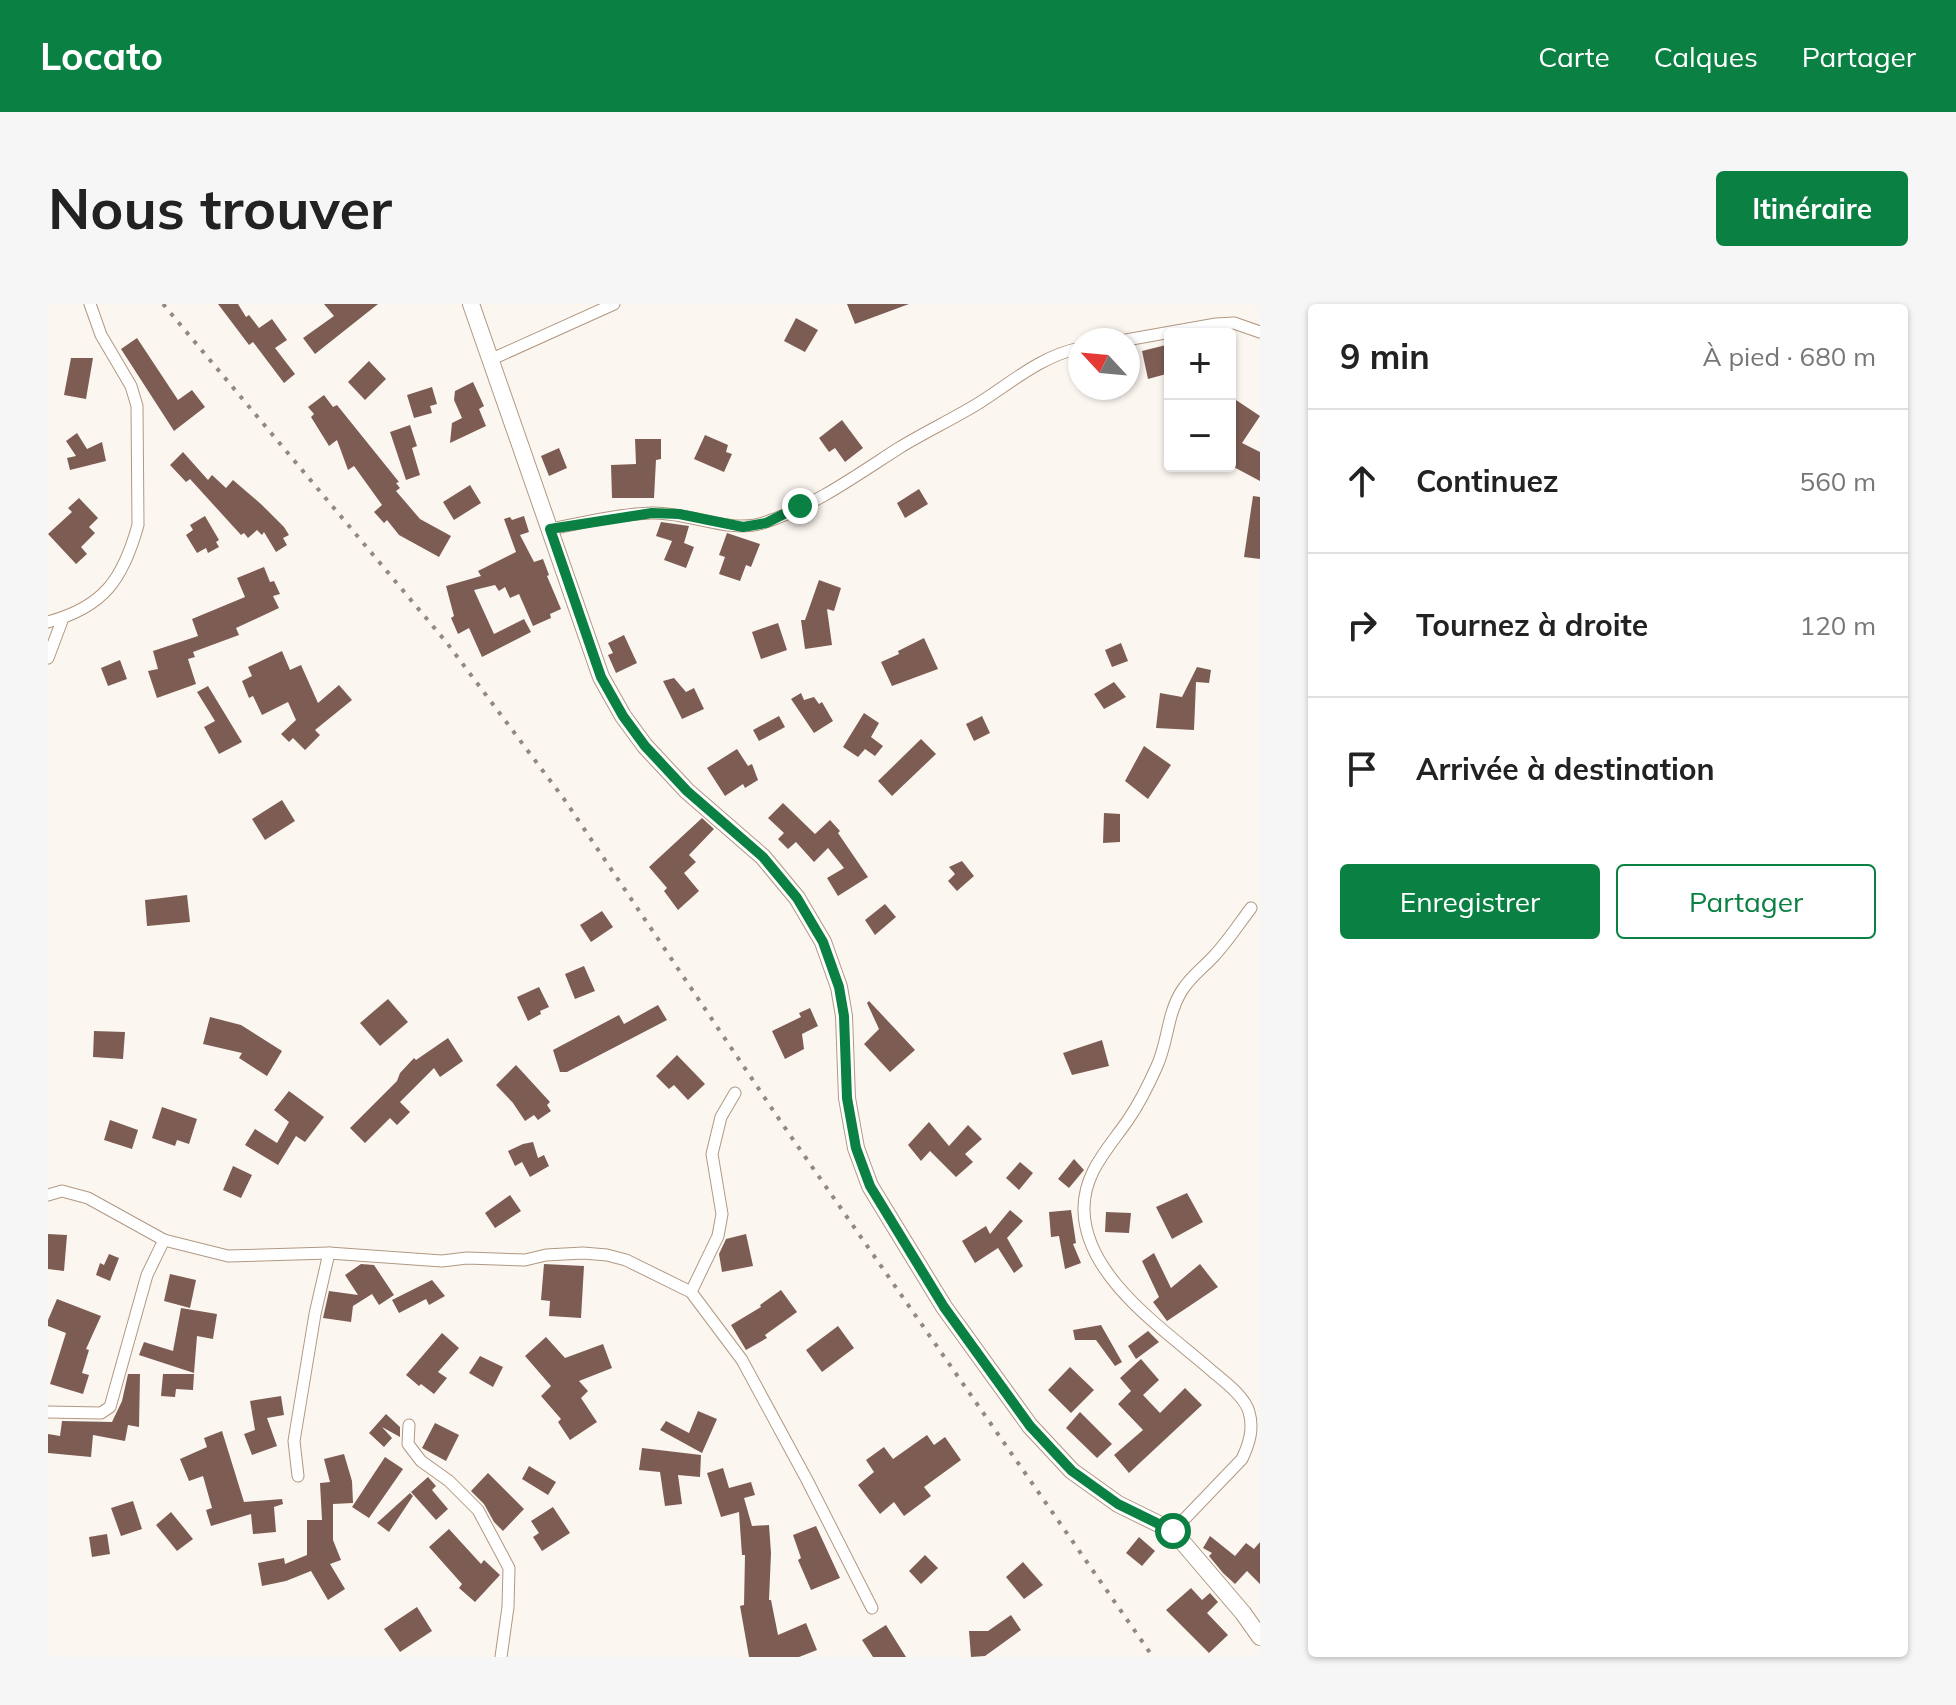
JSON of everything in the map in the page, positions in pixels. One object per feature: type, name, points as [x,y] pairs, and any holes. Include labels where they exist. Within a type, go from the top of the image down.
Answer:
[{"type":"street","points":[[48,622],[95,603],[112,587],[133,544],[138,525],[137,406],[131,386],[101,335],[90,304]]},
{"type":"street","points":[[471,304],[601,677],[623,716],[645,746],[687,791],[763,857],[797,898],[823,942],[842,1002],[847,1098],[856,1148],[870,1186],[944,1307],[1030,1426],[1072,1471],[1118,1504],[1173,1531],[1260,1637]]},
{"type":"street","points":[[492,359],[614,304]]},
{"type":"street","points":[[1140,338],[1234,323],[1260,332]]},
{"type":"street","points":[[550,529],[652,513],[691,516],[743,527],[766,523],[841,486],[901,447],[978,404],[1027,370],[1068,351]]},
{"type":"street","points":[[48,658],[63,618]]},
{"type":"street","points":[[1173,1531],[1242,1459],[1251,1428],[1249,1409],[1228,1384],[1139,1308],[1108,1275],[1089,1241],[1083,1209],[1089,1177],[1095,1165],[1130,1117],[1158,1065],[1169,1018],[1179,995],[1228,941],[1251,908]]},
{"type":"street","points":[[691,1292],[718,1236],[722,1214],[712,1154],[721,1117],[735,1093]]},
{"type":"street","points":[[48,1195],[62,1191],[88,1198],[164,1240],[228,1256],[329,1253],[442,1261],[467,1258],[525,1260],[546,1255],[583,1253],[626,1260],[691,1292],[742,1360],[872,1608]]},
{"type":"street","points":[[48,1412],[101,1413],[110,1407],[147,1275],[164,1240]]},
{"type":"street","points":[[298,1476],[294,1441],[315,1314],[329,1253]]},
{"type":"street","points":[[409,1425],[408,1444],[421,1461],[449,1481],[478,1510],[509,1568],[508,1607],[501,1657]]},
{"type":"building","points":[[218,304],[238,304],[246,317],[249,315],[259,328],[272,319],[287,340],[275,348],[295,374],[284,383],[253,342],[249,345]]},
{"type":"building","points":[[324,304],[378,304],[315,354],[303,338],[334,316]]},
{"type":"building","points":[[847,304],[909,304],[855,324]]},
{"type":"building","points":[[796,318],[818,330],[805,352],[784,341]]},
{"type":"building","points":[[137,338],[178,400],[192,390],[205,407],[174,431],[121,349]]},
{"type":"building","points":[[1164,346],[1164,375],[1148,379],[1142,351]]},
{"type":"building","points":[[71,358],[93,358],[86,399],[64,395]]},
{"type":"building","points":[[369,361],[386,379],[365,400],[348,382]]},
{"type":"building","points":[[473,382],[484,406],[479,409],[486,426],[450,443],[452,423],[462,418],[454,400],[455,391]]},
{"type":"building","points":[[432,387],[437,404],[430,406],[432,413],[414,418],[407,395]]},
{"type":"building","points":[[324,395],[333,407],[337,405],[399,482],[396,483],[400,488],[396,491],[420,519],[451,536],[439,557],[399,535],[387,520],[384,523],[374,512],[382,505],[354,466],[348,470],[337,440],[329,446],[311,417],[314,414],[308,407]]},
{"type":"building","points":[[1236,400],[1260,416],[1242,443],[1260,452],[1260,481],[1236,468]]},
{"type":"building","points":[[842,420],[863,448],[845,462],[835,448],[829,452],[819,438]]},
{"type":"building","points":[[410,425],[417,446],[412,448],[420,475],[406,480],[390,432]]},
{"type":"building","points":[[77,433],[87,449],[102,442],[106,461],[70,470],[67,458],[76,456],[66,441]]},
{"type":"building","points":[[705,435],[728,445],[726,452],[732,454],[724,472],[694,459]]},
{"type":"building","points":[[635,439],[661,439],[661,459],[656,460],[654,498],[612,498],[611,465],[636,464]]},
{"type":"building","points":[[559,448],[567,468],[549,476],[541,456]]},
{"type":"building","points":[[183,452],[208,480],[212,475],[226,488],[233,480],[262,505],[289,535],[283,538],[287,545],[276,552],[264,532],[262,535],[257,530],[248,538],[244,533],[241,535],[190,479],[186,482],[170,465]]},
{"type":"building","points":[[470,485],[481,503],[454,520],[443,502]]},
{"type":"building","points":[[919,489],[928,504],[905,518],[897,503]]},
{"type":"building","points":[[1253,496],[1260,497],[1260,559],[1244,557]]},
{"type":"building","points":[[79,498],[98,518],[89,527],[95,533],[81,547],[87,554],[76,564],[48,534],[72,512],[68,508]]},
{"type":"building","points":[[205,516],[219,540],[216,542],[219,547],[208,553],[206,548],[197,553],[186,535],[193,530],[190,525]]},
{"type":"building","points":[[524,516],[529,532],[520,535],[534,562],[543,559],[561,609],[550,614],[551,618],[533,626],[519,594],[510,598],[505,587],[499,591],[495,585],[474,590],[494,634],[524,619],[531,632],[482,657],[469,628],[458,634],[451,618],[454,616],[446,586],[481,576],[478,571],[516,552],[504,519]]},
{"type":"building","points":[[661,522],[689,526],[684,543],[694,547],[686,568],[664,560],[672,541],[656,536]]},
{"type":"building","points":[[727,533],[760,544],[751,567],[746,565],[740,581],[719,574],[725,557],[719,555]]},
{"type":"building","points":[[264,567],[270,582],[274,581],[280,594],[273,596],[279,608],[236,628],[239,635],[193,652],[195,657],[188,659],[196,684],[157,698],[148,671],[158,669],[153,651],[198,636],[192,619],[245,597],[237,578]]},
{"type":"building","points":[[819,580],[841,588],[834,611],[827,609],[832,645],[805,649],[801,620],[805,620]]},
{"type":"building","points":[[778,623],[787,650],[761,659],[752,632]]},
{"type":"building","points":[[624,635],[637,663],[616,673],[608,655],[613,653],[608,643]]},
{"type":"building","points":[[924,638],[938,669],[892,686],[881,662]]},
{"type":"building","points":[[1121,643],[1128,661],[1112,667],[1105,650]]},
{"type":"building","points":[[282,651],[290,670],[301,665],[318,703],[339,685],[352,700],[315,730],[320,735],[305,750],[293,738],[289,742],[281,734],[296,720],[288,702],[262,715],[253,696],[249,698],[242,681],[252,676],[248,667]]},
{"type":"building","points":[[120,660],[127,679],[108,686],[101,668]]},
{"type":"building","points":[[1197,667],[1211,670],[1209,683],[1196,682],[1194,730],[1156,728],[1160,693],[1182,697]]},
{"type":"building","points":[[674,678],[686,692],[694,688],[704,709],[682,719],[663,681]]},
{"type":"building","points":[[1114,682],[1126,697],[1104,709],[1094,694]]},
{"type":"building","points":[[208,686],[242,742],[219,754],[204,727],[215,721],[197,692]]},
{"type":"building","points":[[801,693],[804,700],[814,697],[819,704],[822,702],[833,721],[814,733],[791,699]]},
{"type":"building","points":[[864,713],[879,723],[871,737],[883,746],[875,756],[865,749],[858,757],[843,747]]},
{"type":"building","points":[[779,716],[785,727],[759,741],[753,730]]},
{"type":"building","points":[[982,716],[990,733],[974,741],[966,724]]},
{"type":"building","points":[[921,739],[936,754],[892,796],[878,781]]},
{"type":"building","points":[[1144,746],[1171,765],[1148,799],[1125,781]]},
{"type":"building","points":[[737,749],[748,766],[752,764],[758,780],[745,788],[743,784],[725,796],[707,768]]},
{"type":"building","points":[[282,800],[295,821],[265,840],[252,819]]},
{"type":"building","points":[[783,803],[815,834],[830,820],[868,877],[838,896],[827,878],[844,868],[828,848],[814,862],[796,842],[788,849],[778,839],[784,833],[768,818]]},
{"type":"building","points":[[1104,813],[1120,814],[1120,842],[1103,843]]},
{"type":"building","points":[[702,818],[714,829],[689,855],[696,862],[684,873],[699,891],[678,910],[664,891],[667,888],[649,867]]},
{"type":"building","points":[[962,861],[974,876],[957,891],[948,881],[955,874],[949,867]]},
{"type":"building","points":[[187,895],[190,922],[147,926],[145,900]]},
{"type":"building","points":[[885,904],[896,917],[875,935],[865,920]]},
{"type":"building","points":[[602,911],[613,927],[591,942],[580,925]]},
{"type":"building","points":[[584,966],[595,991],[575,999],[565,974]]},
{"type":"building","points":[[539,987],[549,1007],[528,1021],[517,997]]},
{"type":"building","points":[[388,999],[408,1022],[380,1046],[360,1023]]},
{"type":"building","points":[[869,1001],[915,1050],[890,1072],[864,1044],[879,1029],[867,1003]]},
{"type":"building","points":[[658,1005],[667,1020],[567,1072],[560,1072],[553,1050],[619,1015],[624,1024]]},
{"type":"building","points":[[810,1008],[818,1026],[802,1034],[804,1049],[785,1059],[772,1031],[801,1017],[799,1013]]},
{"type":"building","points":[[210,1017],[241,1025],[282,1051],[267,1076],[239,1058],[242,1053],[203,1044]]},
{"type":"building","points":[[94,1031],[125,1032],[123,1059],[93,1057]]},
{"type":"building","points":[[448,1038],[463,1061],[440,1077],[434,1068],[400,1102],[410,1112],[397,1125],[390,1118],[365,1143],[350,1128],[397,1081],[414,1058],[416,1060]]},
{"type":"building","points":[[1102,1040],[1109,1066],[1072,1075],[1063,1053]]},
{"type":"building","points":[[677,1055],[705,1084],[688,1100],[674,1085],[669,1089],[656,1076]]},
{"type":"building","points":[[516,1065],[550,1102],[547,1105],[551,1111],[538,1120],[534,1115],[525,1121],[496,1085]]},
{"type":"building","points":[[289,1091],[324,1117],[305,1142],[296,1136],[278,1165],[245,1145],[255,1129],[277,1143],[289,1122],[274,1110]]},
{"type":"building","points":[[162,1107],[197,1119],[189,1144],[177,1140],[175,1146],[152,1138]]},
{"type":"building","points":[[110,1120],[138,1130],[132,1149],[104,1140]]},
{"type":"building","points":[[929,1122],[949,1146],[968,1125],[982,1139],[965,1154],[973,1162],[956,1177],[930,1151],[921,1161],[908,1145]]},
{"type":"building","points":[[533,1142],[538,1158],[544,1155],[549,1166],[530,1177],[522,1162],[515,1166],[508,1151]]},
{"type":"building","points":[[1074,1159],[1084,1170],[1069,1188],[1058,1179]]},
{"type":"building","points":[[1020,1162],[1033,1173],[1019,1190],[1006,1178]]},
{"type":"building","points":[[233,1166],[252,1175],[241,1198],[223,1190]]},
{"type":"building","points":[[1187,1193],[1203,1222],[1172,1239],[1156,1207]]},
{"type":"building","points":[[510,1195],[521,1211],[495,1228],[485,1213]]},
{"type":"building","points":[[1010,1210],[1023,1221],[1007,1238],[1023,1266],[1014,1273],[998,1248],[975,1263],[962,1241],[986,1226],[990,1234]]},
{"type":"building","points":[[1071,1210],[1076,1243],[1073,1244],[1081,1263],[1065,1269],[1059,1236],[1051,1237],[1049,1212]]},
{"type":"building","points":[[1106,1212],[1131,1213],[1129,1233],[1105,1232]]},
{"type":"building","points":[[48,1234],[67,1235],[64,1271],[48,1269]]},
{"type":"building","points":[[746,1234],[753,1266],[722,1272],[719,1254],[726,1239]]},
{"type":"building","points":[[1154,1253],[1171,1288],[1200,1264],[1218,1287],[1167,1321],[1153,1302],[1159,1297],[1142,1261]]},
{"type":"building","points":[[109,1254],[119,1258],[110,1281],[96,1275],[100,1263],[104,1265]]},
{"type":"building","points":[[361,1264],[374,1265],[394,1295],[379,1305],[372,1294],[353,1306],[351,1322],[323,1318],[329,1291],[358,1295],[345,1275]]},
{"type":"building","points":[[544,1264],[584,1266],[581,1318],[549,1316],[550,1301],[541,1300]]},
{"type":"building","points":[[170,1274],[196,1280],[190,1308],[164,1301]]},
{"type":"building","points":[[432,1280],[445,1296],[429,1305],[426,1299],[399,1313],[392,1300]]},
{"type":"building","points":[[781,1290],[797,1312],[765,1335],[767,1338],[746,1350],[731,1325],[761,1307]]},
{"type":"building","points":[[57,1299],[101,1316],[86,1349],[89,1350],[82,1373],[89,1375],[83,1394],[50,1384],[66,1333],[48,1326]]},
{"type":"building","points":[[181,1308],[217,1314],[213,1339],[197,1336],[194,1373],[139,1355],[144,1342],[173,1351]]},
{"type":"building","points":[[1101,1325],[1122,1362],[1115,1366],[1096,1340],[1075,1340],[1073,1330]]},
{"type":"building","points":[[838,1326],[854,1348],[822,1372],[806,1350]]},
{"type":"building","points":[[1148,1331],[1159,1342],[1136,1359],[1128,1346]]},
{"type":"building","points":[[442,1333],[459,1348],[438,1372],[447,1378],[434,1394],[406,1375]]},
{"type":"building","points":[[546,1337],[565,1358],[603,1344],[612,1368],[579,1381],[588,1391],[581,1398],[597,1422],[570,1440],[558,1422],[561,1419],[541,1396],[551,1386],[525,1356]]},
{"type":"building","points":[[480,1356],[503,1367],[493,1387],[469,1373]]},
{"type":"building","points":[[1141,1359],[1159,1380],[1143,1395],[1160,1413],[1185,1388],[1202,1405],[1129,1473],[1114,1455],[1143,1430],[1118,1404],[1131,1391],[1120,1378]]},
{"type":"building","points":[[1070,1367],[1094,1390],[1071,1413],[1048,1390]]},
{"type":"building","points":[[128,1374],[140,1374],[139,1427],[128,1425],[125,1441],[93,1435],[91,1457],[48,1453],[48,1434],[60,1436],[62,1421],[112,1422],[122,1401]]},
{"type":"building","points":[[163,1374],[194,1374],[193,1390],[176,1389],[175,1397],[161,1396]]},
{"type":"building","points":[[281,1396],[284,1415],[267,1418],[277,1446],[252,1455],[244,1434],[255,1430],[250,1401]]},
{"type":"building","points":[[698,1411],[717,1419],[702,1453],[660,1430],[666,1421],[689,1433]]},
{"type":"building","points":[[1080,1412],[1112,1444],[1097,1458],[1066,1428]]},
{"type":"building","points":[[386,1414],[400,1427],[400,1437],[382,1427],[392,1438],[384,1447],[369,1433]]},
{"type":"building","points":[[435,1423],[459,1435],[446,1461],[422,1448]]},
{"type":"building","points":[[222,1431],[244,1502],[282,1499],[283,1504],[274,1507],[276,1532],[253,1534],[251,1514],[211,1526],[206,1510],[212,1508],[203,1476],[189,1481],[180,1459],[207,1447],[204,1438]]},
{"type":"building","points":[[927,1435],[934,1445],[945,1437],[961,1460],[924,1487],[931,1496],[904,1516],[894,1502],[880,1514],[858,1485],[874,1472],[866,1460],[884,1447],[893,1459]]},
{"type":"building","points":[[642,1448],[701,1455],[700,1477],[678,1475],[682,1504],[665,1506],[660,1472],[639,1470]]},
{"type":"building","points":[[344,1454],[352,1481],[353,1503],[333,1504],[333,1540],[341,1560],[330,1564],[345,1589],[328,1600],[311,1571],[262,1586],[258,1563],[284,1558],[285,1564],[307,1555],[307,1520],[322,1520],[320,1483],[330,1482],[324,1459]]},
{"type":"building","points":[[385,1457],[403,1469],[369,1518],[352,1507]]},
{"type":"building","points":[[529,1466],[556,1482],[548,1495],[522,1479]]},
{"type":"building","points":[[723,1468],[729,1488],[751,1482],[755,1495],[744,1498],[752,1526],[769,1525],[769,1600],[778,1635],[806,1623],[817,1650],[799,1657],[749,1657],[740,1606],[744,1605],[745,1555],[742,1555],[739,1512],[721,1517],[707,1473]]},
{"type":"building","points":[[488,1473],[524,1509],[503,1531],[471,1491]]},
{"type":"building","points":[[428,1477],[436,1486],[432,1490],[448,1509],[436,1520],[411,1492]]},
{"type":"building","points":[[410,1493],[413,1496],[389,1532],[377,1523]]},
{"type":"building","points":[[133,1501],[142,1529],[121,1536],[111,1508]]},
{"type":"building","points":[[553,1507],[570,1533],[542,1551],[533,1537],[539,1533],[531,1521]]},
{"type":"building","points":[[171,1512],[193,1539],[177,1551],[156,1525]]},
{"type":"building","points":[[816,1526],[840,1578],[811,1590],[798,1560],[801,1558],[793,1535]]},
{"type":"building","points":[[449,1529],[481,1564],[484,1560],[500,1575],[475,1602],[459,1588],[462,1584],[429,1547]]},
{"type":"building","points":[[107,1534],[110,1554],[92,1557],[89,1537]]},
{"type":"building","points":[[1210,1536],[1235,1556],[1246,1543],[1254,1549],[1260,1542],[1260,1584],[1247,1571],[1235,1584],[1223,1573],[1209,1556],[1212,1553],[1203,1548]]},
{"type":"building","points":[[1139,1537],[1155,1551],[1142,1566],[1126,1553]]},
{"type":"building","points":[[925,1555],[938,1568],[921,1584],[909,1571]]},
{"type":"building","points":[[1023,1562],[1043,1585],[1024,1599],[1006,1577]]},
{"type":"building","points":[[1191,1588],[1202,1600],[1210,1593],[1218,1602],[1207,1613],[1228,1635],[1209,1653],[1166,1610]]},
{"type":"building","points":[[417,1607],[432,1631],[400,1652],[384,1629]]},
{"type":"building","points":[[1011,1615],[1021,1630],[985,1656],[971,1657],[969,1631],[988,1631]]},
{"type":"building","points":[[886,1625],[906,1657],[873,1657],[862,1640]]},
{"type":"railway","points":[[163,304],[447,643],[564,799],[783,1125],[1153,1657]]},
{"type":"route","points":[[800,506],[766,523],[743,527],[679,514],[652,513],[550,529],[601,677],[623,716],[645,746],[687,791],[763,857],[797,898],[823,942],[839,987],[844,1016],[847,1098],[856,1148],[870,1186],[944,1307],[1030,1426],[1072,1471],[1118,1504],[1173,1531]]}]
